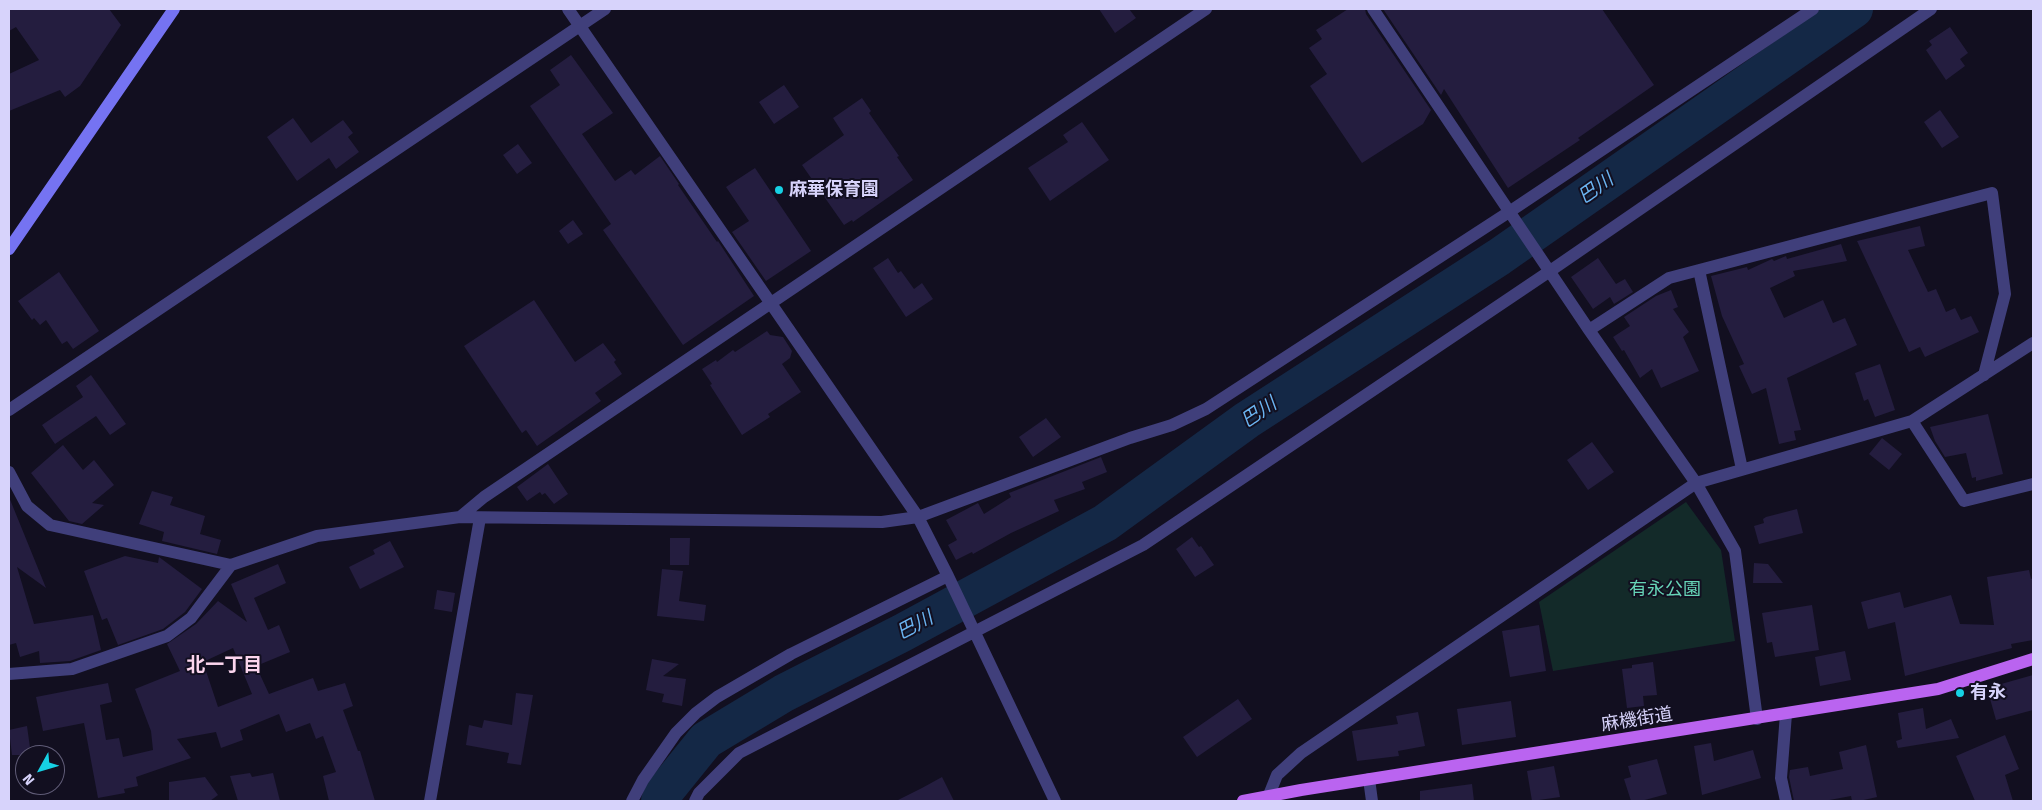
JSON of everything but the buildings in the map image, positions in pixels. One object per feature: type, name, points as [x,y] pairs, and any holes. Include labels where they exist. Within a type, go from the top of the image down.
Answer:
[{"type":"main road","name":"麻機街道","points":[[1243,801],[1269,795],[1938,689],[2033,659]]},
{"type":"street","points":[[9,249],[174,9]]},
{"type":"street","points":[[568,9],[918,517],[1055,801]]},
{"type":"street","points":[[9,410],[605,9]]},
{"type":"street","points":[[460,517],[484,497],[770,302],[1206,9]]},
{"type":"street","points":[[1373,9],[1588,330],[1696,483],[1735,551],[1757,719]]},
{"type":"street","points":[[9,472],[27,506],[50,525],[231,565],[318,536],[460,517],[882,522],[918,517],[1130,438],[1172,425],[1206,409],[1510,212],[1813,9]]},
{"type":"street","points":[[695,801],[699,793],[739,753],[1143,545],[1550,271],[1931,9]]},
{"type":"street","points":[[1588,330],[1669,278],[1992,193],[2005,294],[1984,375]]},
{"type":"street","points":[[1699,270],[1742,469]]},
{"type":"street","points":[[1269,795],[1278,775],[1301,753],[1696,483],[1912,421],[2033,343]]},
{"type":"street","points":[[1912,421],[1964,500],[2033,484]]},
{"type":"street","points":[[430,801],[480,518]]},
{"type":"street","points":[[9,674],[72,669],[167,636],[191,618],[231,565]]},
{"type":"street","points":[[632,801],[643,780],[676,733],[696,713],[717,697],[791,654],[948,576]]},
{"type":"street","points":[[1786,714],[1781,778],[1786,801]]},
{"type":"street","points":[[1369,779],[1372,801]]},
{"type":"green space","name":"有永公園","points":[[1686,502],[1721,550],[1735,641],[1553,671],[1539,602]]},
{"type":"waterway","name":"巴川","points":[[660,801],[664,792],[706,740],[784,693],[902,633],[1105,523],[1247,420],[1499,257],[1854,9]]},
{"type":"place","name":"麻華保育園","points":[[779,190]]},
{"type":"place","name":"有永","points":[[1960,693]]},
{"type":"district","name":"北一丁目","points":[[224,666]]}]
